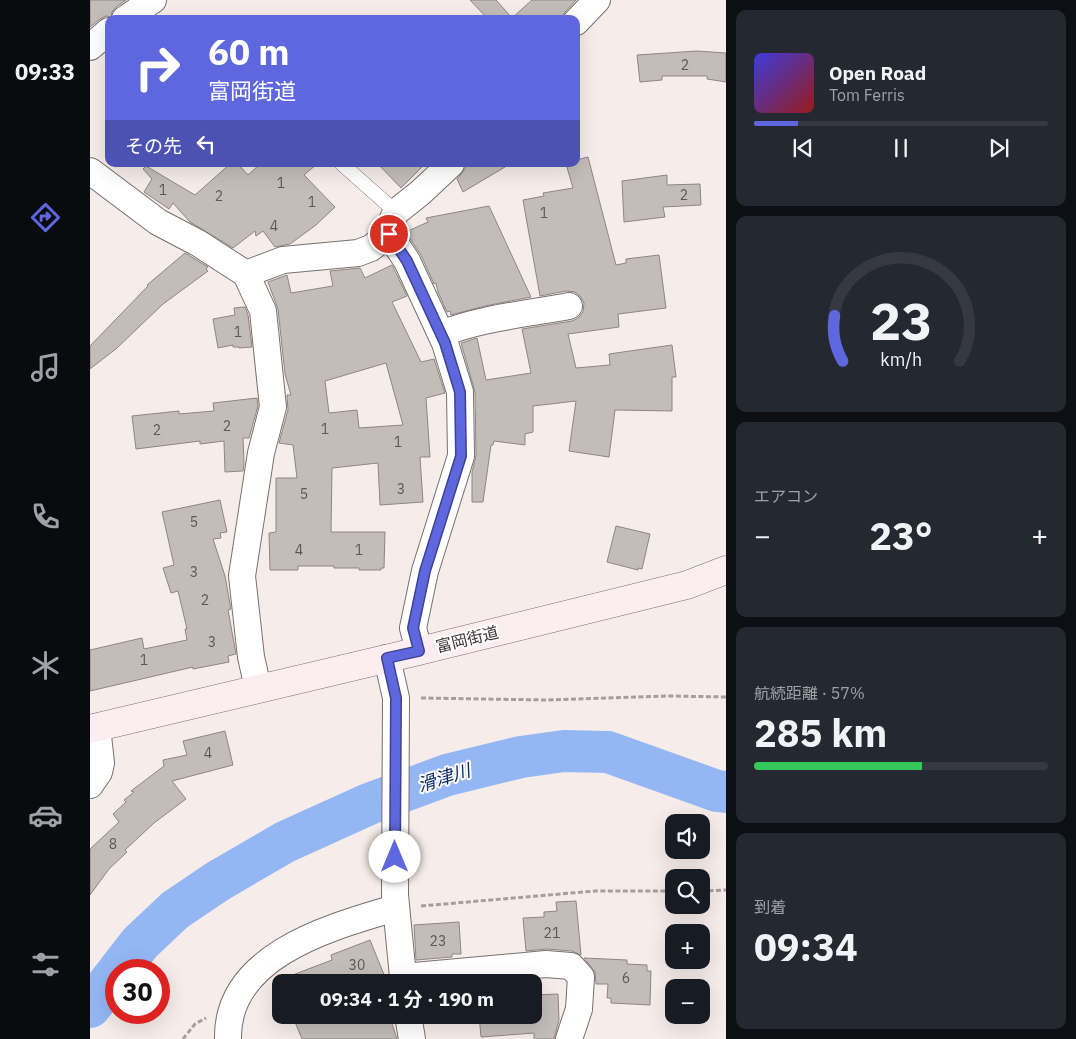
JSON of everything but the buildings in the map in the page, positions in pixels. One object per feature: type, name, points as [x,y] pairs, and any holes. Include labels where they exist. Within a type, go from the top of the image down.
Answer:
[{"type":"street","points":[[131,15],[153,0]]},
{"type":"street","points":[[580,18],[597,0]]},
{"type":"street","points":[[90,47],[105,35]]},
{"type":"street","points":[[246,274],[283,260],[358,253],[371,248],[420,193],[448,167]]},
{"type":"street","points":[[90,171],[158,222],[198,243],[246,274],[263,311],[273,407],[261,453],[242,576],[251,657],[258,688]]},
{"type":"street","points":[[392,223],[407,261],[445,343],[460,392],[461,456],[425,571],[413,628],[419,651]]},
{"type":"street","points":[[441,334],[455,328],[569,306]]},
{"type":"street","name":"富岡街道","points":[[93,728],[687,585],[726,570]]},
{"type":"street","points":[[387,658],[396,700],[395,902],[402,974]]},
{"type":"street","points":[[90,785],[99,772],[101,762],[93,728]]},
{"type":"street","points":[[228,1039],[227,1028],[233,1003],[246,984],[273,956],[332,927],[395,902]]},
{"type":"street","points":[[457,974],[546,964],[571,966],[581,977],[579,1009],[569,1039]]},
{"type":"street","points":[[410,1024],[412,1039]]},
{"type":"lane","points":[[345,167],[392,223]]},
{"type":"path","points":[[396,700],[548,700],[669,696],[726,697]]},
{"type":"path","points":[[710,891],[726,890]]},
{"type":"path","points":[[395,902],[498,900],[594,891],[665,891]]},
{"type":"waterway","name":"滑津川","points":[[128,959],[140,943],[175,910],[218,881],[285,842],[369,804],[447,775],[521,757],[564,751],[608,752],[717,791],[726,792]]},
{"type":"waterway","name":"滑津川","points":[[90,1007],[105,988]]},
{"type":"route","points":[[389,234],[407,261],[445,343],[460,392],[461,456],[425,571],[413,628],[419,651],[387,658],[396,698],[395,857]]}]
